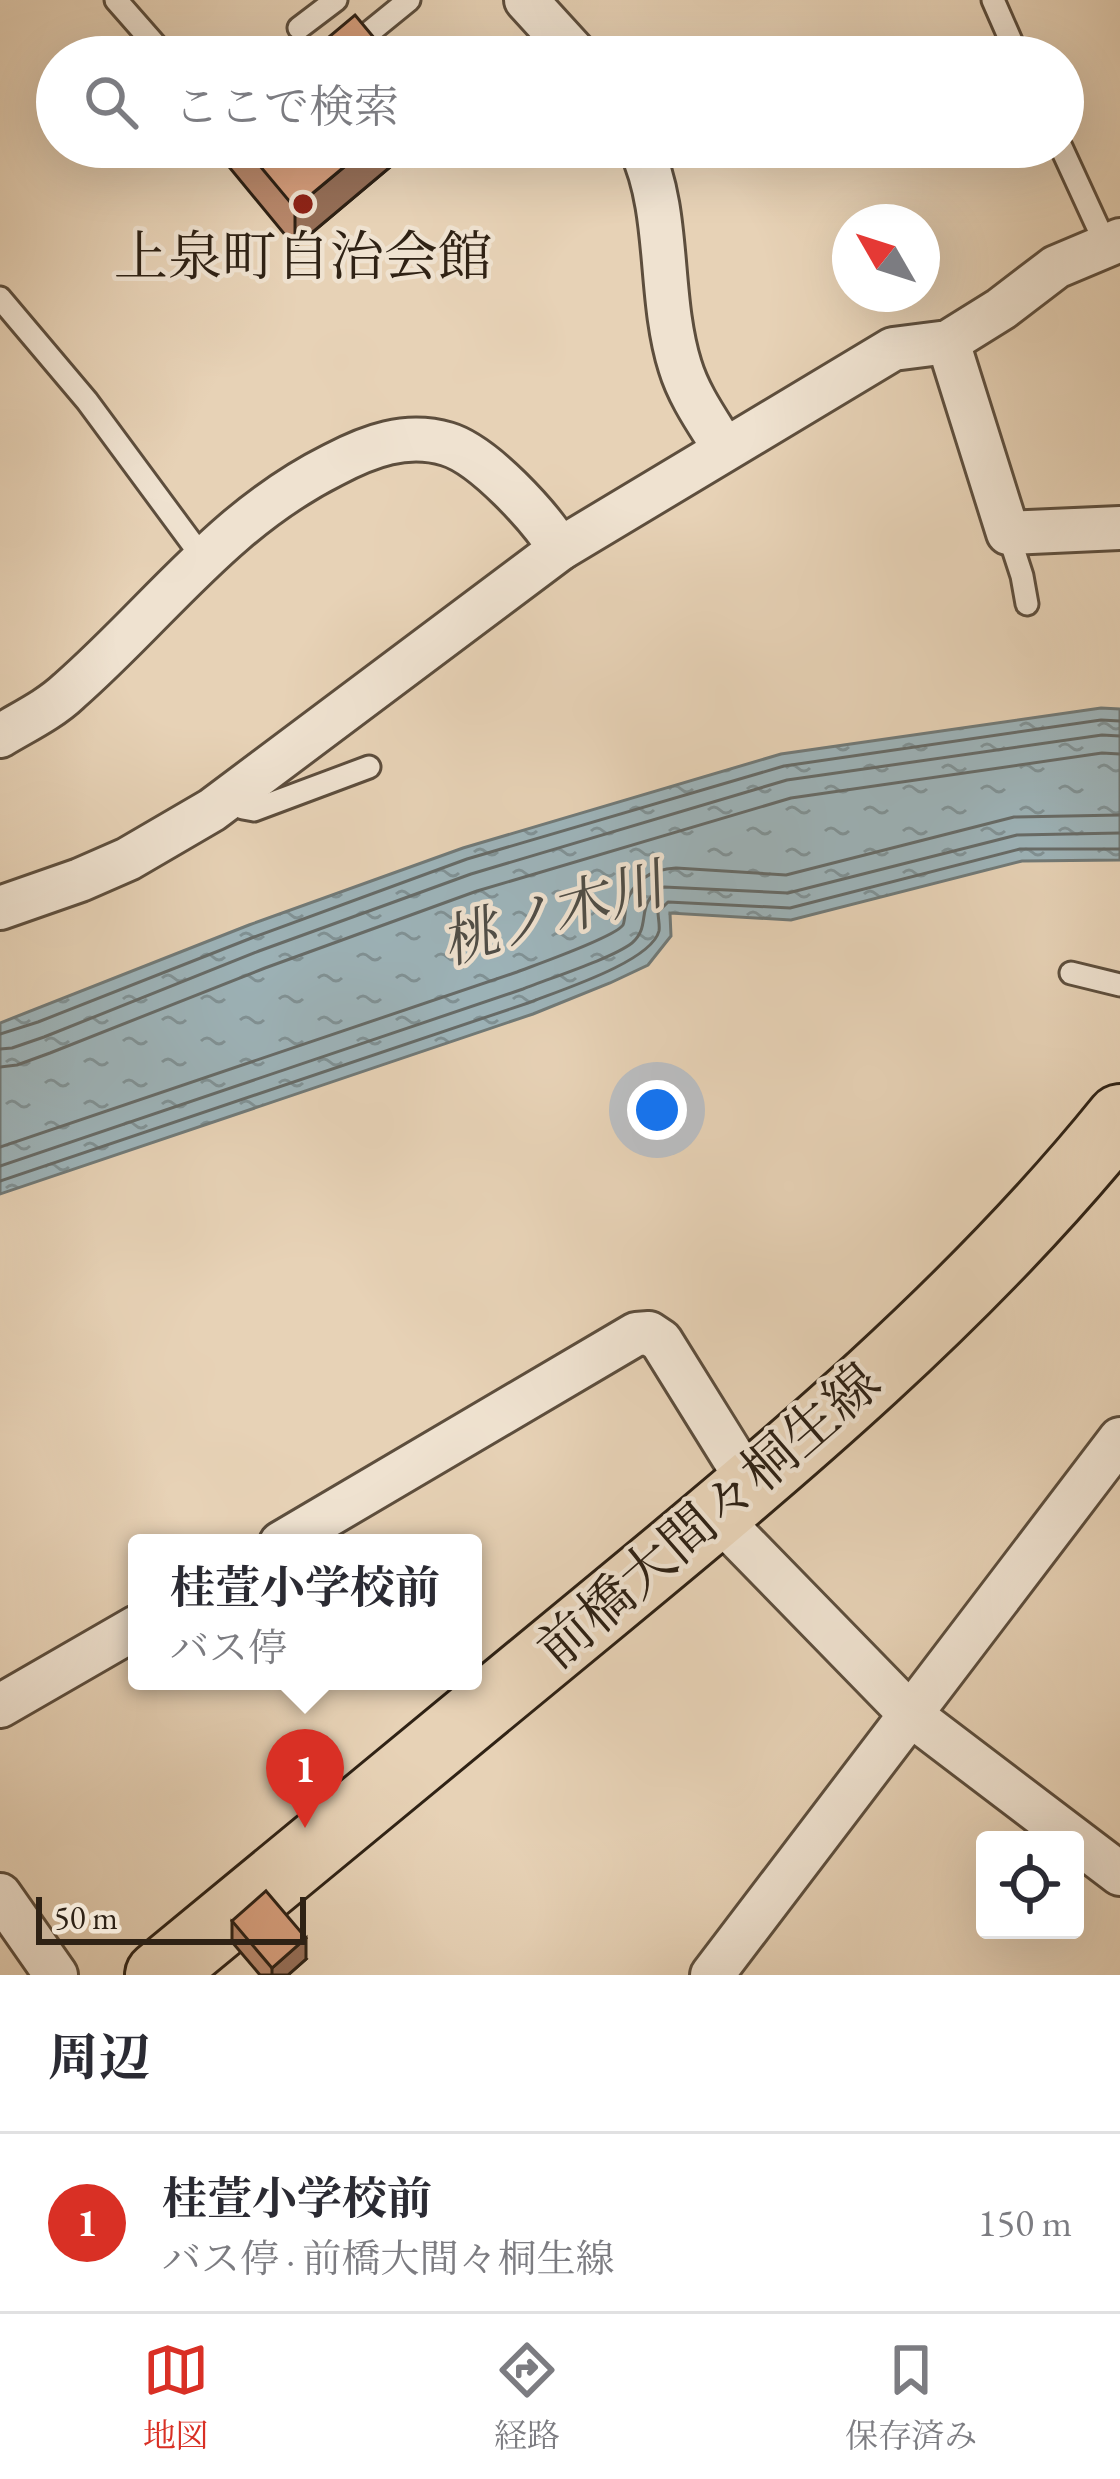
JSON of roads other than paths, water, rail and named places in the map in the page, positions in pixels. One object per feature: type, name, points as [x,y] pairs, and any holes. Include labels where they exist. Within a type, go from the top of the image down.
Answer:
[{"type":"main road","name":"前橋大間々桐生線","points":[[159,1975],[733,1501],[997,1258],[1120,1118]]},
{"type":"street","points":[[526,0],[559,36]]},
{"type":"street","points":[[649,168],[680,366],[693,398],[724,448]]},
{"type":"street","points":[[0,908],[80,880],[167,838],[230,797],[560,549],[893,349],[948,341],[1056,267],[1114,243]]},
{"type":"street","points":[[948,341],[1016,554],[1120,528]]},
{"type":"street","points":[[0,736],[69,692],[203,558],[264,505],[296,483],[380,444],[408,439],[453,446],[493,474],[548,530],[560,549]]},
{"type":"street","points":[[296,1534],[636,1334],[650,1333],[661,1341],[733,1501],[910,1714],[1120,1874]]},
{"type":"street","points":[[712,1975],[1120,1439]]},
{"type":"street","points":[[0,1706],[128,1632]]},
{"type":"street","points":[[0,1895],[56,1975]]},
{"type":"lane","points":[[116,0],[148,36]]},
{"type":"lane","points":[[299,28],[336,0]]},
{"type":"lane","points":[[365,36],[409,0]]},
{"type":"lane","points":[[993,0],[1009,36]]},
{"type":"lane","points":[[1073,168],[1114,243]]},
{"type":"lane","points":[[0,298],[87,400],[203,558]]},
{"type":"lane","points":[[1016,554],[1027,604]]},
{"type":"lane","points":[[230,797],[254,810],[369,767]]},
{"type":"lane","points":[[1071,973],[1120,985]]},
{"type":"water","name":"桃ノ木川","points":[[1120,709],[1120,860],[1022,861],[791,920],[670,913],[671,936],[648,965],[610,983],[533,1014],[0,1194],[0,1023],[249,925],[463,848],[781,754]]},
{"type":"place","name":"上泉町自治会館","points":[[303,204]]},
{"type":"place","name":"桂萱小学校前","points":[[305,1828]]}]
